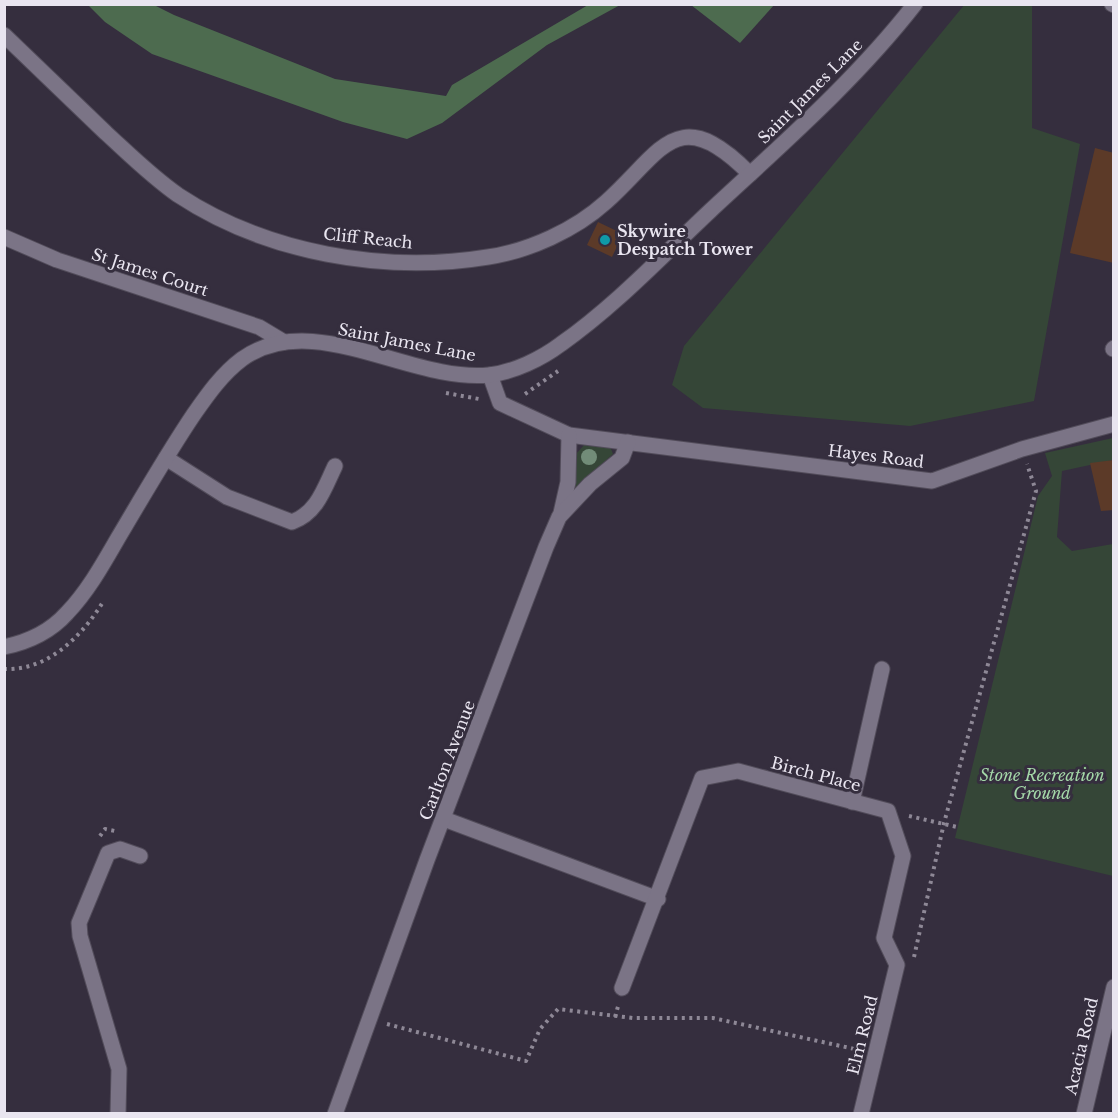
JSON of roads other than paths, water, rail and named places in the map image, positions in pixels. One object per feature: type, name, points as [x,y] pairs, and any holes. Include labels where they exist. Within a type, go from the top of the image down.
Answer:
[{"type":"street","name":"Saint James Lane","points":[[4,647],[38,636],[66,615],[94,579],[166,458],[202,403],[228,371],[258,350],[284,342],[312,342],[456,373],[490,375],[530,362],[569,339],[750,174],[847,81],[915,4]]},
{"type":"street","name":"Cliff Reach","points":[[4,35],[133,158],[180,195],[250,232],[319,252],[370,259],[422,262],[474,259],[518,250],[558,233],[595,211],[654,152],[680,139],[696,138],[711,142],[729,153],[750,174]]},
{"type":"street","name":"St James Court","points":[[4,237],[57,260],[259,327],[284,342]]},
{"type":"street","name":"Hayes Road","points":[[490,375],[497,399],[520,414],[569,435],[932,481],[1022,449],[1113,424]]},
{"type":"street","points":[[560,517],[568,482],[569,435]]},
{"type":"street","name":"Carlton Avenue","points":[[335,1113],[444,819],[560,517],[590,484],[622,458],[628,442]]},
{"type":"street","points":[[166,458],[226,497],[292,522],[304,518],[315,508],[334,466]]},
{"type":"street","points":[[852,802],[882,669]]},
{"type":"street","name":"Birch Place","points":[[622,988],[702,778],[738,771],[888,812],[903,856],[884,938],[897,965]]},
{"type":"street","points":[[444,819],[658,898]]},
{"type":"street","points":[[118,1113],[119,1069],[80,936],[80,923],[108,853],[120,849],[140,856]]},
{"type":"street","name":"Elm Road","points":[[861,1113],[897,965]]},
{"type":"street","name":"Acacia Road","points":[[1084,1113],[1113,987]]},
{"type":"place","name":"Skywire Despatch Tower","points":[[605,240]]},
{"type":"park label","name":"Stone Recreation Ground","points":[[1042,784]]}]
